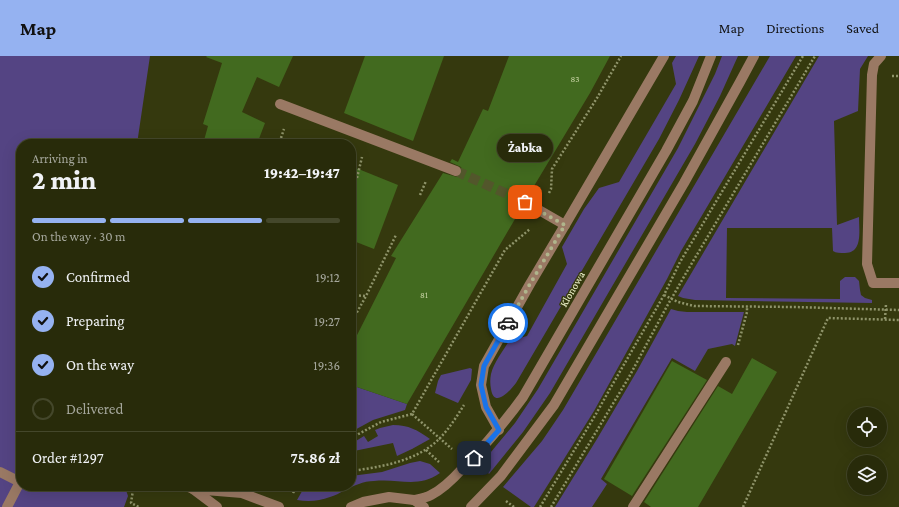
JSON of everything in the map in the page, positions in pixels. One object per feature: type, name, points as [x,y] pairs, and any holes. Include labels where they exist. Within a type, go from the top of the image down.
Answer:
[{"type":"street","points":[[499,430],[486,407],[481,385],[484,366],[530,284],[664,56]]},
{"type":"street","name":"Klonowa","points":[[414,500],[430,496],[447,484],[499,430],[523,397],[666,151],[693,101],[711,56]]},
{"type":"street","points":[[471,507],[501,476],[554,405],[680,190],[754,56]]},
{"type":"street","points":[[881,56],[874,64],[872,75],[867,264],[873,283],[899,283]]},
{"type":"street","points":[[280,104],[456,171]]},
{"type":"street","points":[[525,202],[565,225]]},
{"type":"street","points":[[633,507],[726,362]]},
{"type":"street","points":[[0,472],[16,479]]},
{"type":"street","points":[[7,507],[16,489]]},
{"type":"street","points":[[195,491],[217,507]]},
{"type":"street","points":[[224,491],[242,493],[279,507]]},
{"type":"street","points":[[351,507],[363,502],[389,497],[414,500],[424,507]]},
{"type":"path","points":[[356,435],[382,422],[412,414],[505,250],[531,227],[541,212],[551,189],[552,169],[597,98],[620,56]]},
{"type":"path","points":[[540,507],[611,388],[664,295],[680,262],[803,56]]},
{"type":"path","points":[[550,507],[630,377],[666,308],[693,261],[815,56]]},
{"type":"path","points":[[356,314],[396,236]]},
{"type":"path","points":[[356,295],[366,296]]},
{"type":"path","points":[[664,295],[678,302],[694,306],[899,310]]},
{"type":"path","points":[[885,319],[886,303]]},
{"type":"path","points":[[726,362],[737,347],[747,312],[747,306]]},
{"type":"path","points":[[743,507],[828,318],[899,320]]},
{"type":"path","points":[[356,470],[375,468],[426,450],[440,438],[470,397],[481,385]]},
{"type":"path","points":[[412,414],[454,451]]},
{"type":"path","points":[[426,450],[441,464]]},
{"type":"path","points":[[133,491],[131,504],[139,507]]},
{"type":"shaded area","points":[[0,56],[150,56],[138,139],[16,139],[16,491],[126,491],[128,496],[124,507],[0,507]]},
{"type":"shaded area","points":[[676,56],[699,56],[659,139],[516,383],[506,394],[499,398],[495,398],[491,389],[490,380],[496,361],[509,341],[527,336],[567,264],[562,247],[584,209],[599,188],[619,182],[676,84],[672,63]]},
{"type":"shaded area","points":[[722,56],[738,56],[720,96],[695,144],[550,393],[523,432],[489,474],[481,464],[515,423],[538,389],[678,148],[715,74]]},
{"type":"shaded area","points":[[770,56],[796,56],[681,251],[594,411],[534,507],[531,507],[503,487],[542,441],[563,410]]},
{"type":"shaded area","points":[[819,56],[868,56],[860,69],[858,111],[834,121],[837,225],[859,217],[859,240],[855,249],[851,252],[840,253],[833,251],[832,228],[727,228],[726,298],[840,299],[840,281],[845,277],[855,277],[859,281],[861,295],[872,300],[872,303],[695,300],[678,296]]},
{"type":"shaded area","points":[[671,309],[687,312],[744,312],[735,346],[732,344],[708,349],[695,371],[672,358],[601,479],[607,484],[592,507],[555,507],[637,371]]},
{"type":"shaded area","points":[[470,368],[472,369],[471,380],[458,403],[435,393],[441,375]]},
{"type":"shaded area","points":[[356,387],[407,404],[405,410],[373,420],[356,429]]},
{"type":"shaded area","points":[[393,425],[404,426],[421,433],[430,439],[397,456],[393,443],[356,451],[356,441],[364,436],[368,442],[378,436],[375,430]]},
{"type":"shaded area","points":[[420,461],[430,464],[440,473],[424,481],[408,482],[383,480],[356,485],[356,475],[382,472]]},
{"type":"shaded area","points":[[302,491],[344,491],[334,496],[322,499],[310,501],[297,500]]},
{"type":"building","points":[[293,56],[279,87],[257,77],[242,112],[265,123],[259,139],[204,139],[208,126],[203,124],[222,63],[206,57]]},
{"type":"building","points":[[365,56],[444,56],[413,141],[344,113]]},
{"type":"building","points":[[509,56],[610,56],[590,93],[528,196],[522,196],[520,198],[519,202],[522,207],[407,404],[356,387],[356,337],[396,258],[391,256],[443,173],[457,177],[462,174],[461,167],[450,162],[452,159],[458,162],[483,109],[488,111]]},
{"type":"building","points":[[356,168],[398,185],[374,249],[356,242]]},
{"type":"building","points":[[752,358],[777,372],[698,507],[651,507],[644,502],[718,386],[732,394]]},
{"type":"building","points":[[672,361],[707,380],[632,496],[604,479]]},
{"type":"tunnel","points":[[456,171],[525,202]]},
{"type":"way so far","points":[[508,323],[565,225],[525,202]]},
{"type":"place","name":"Żabka","points":[[525,202]]},
{"type":"route","points":[[474,458],[499,430],[486,407],[481,385],[484,366],[508,323]]}]
